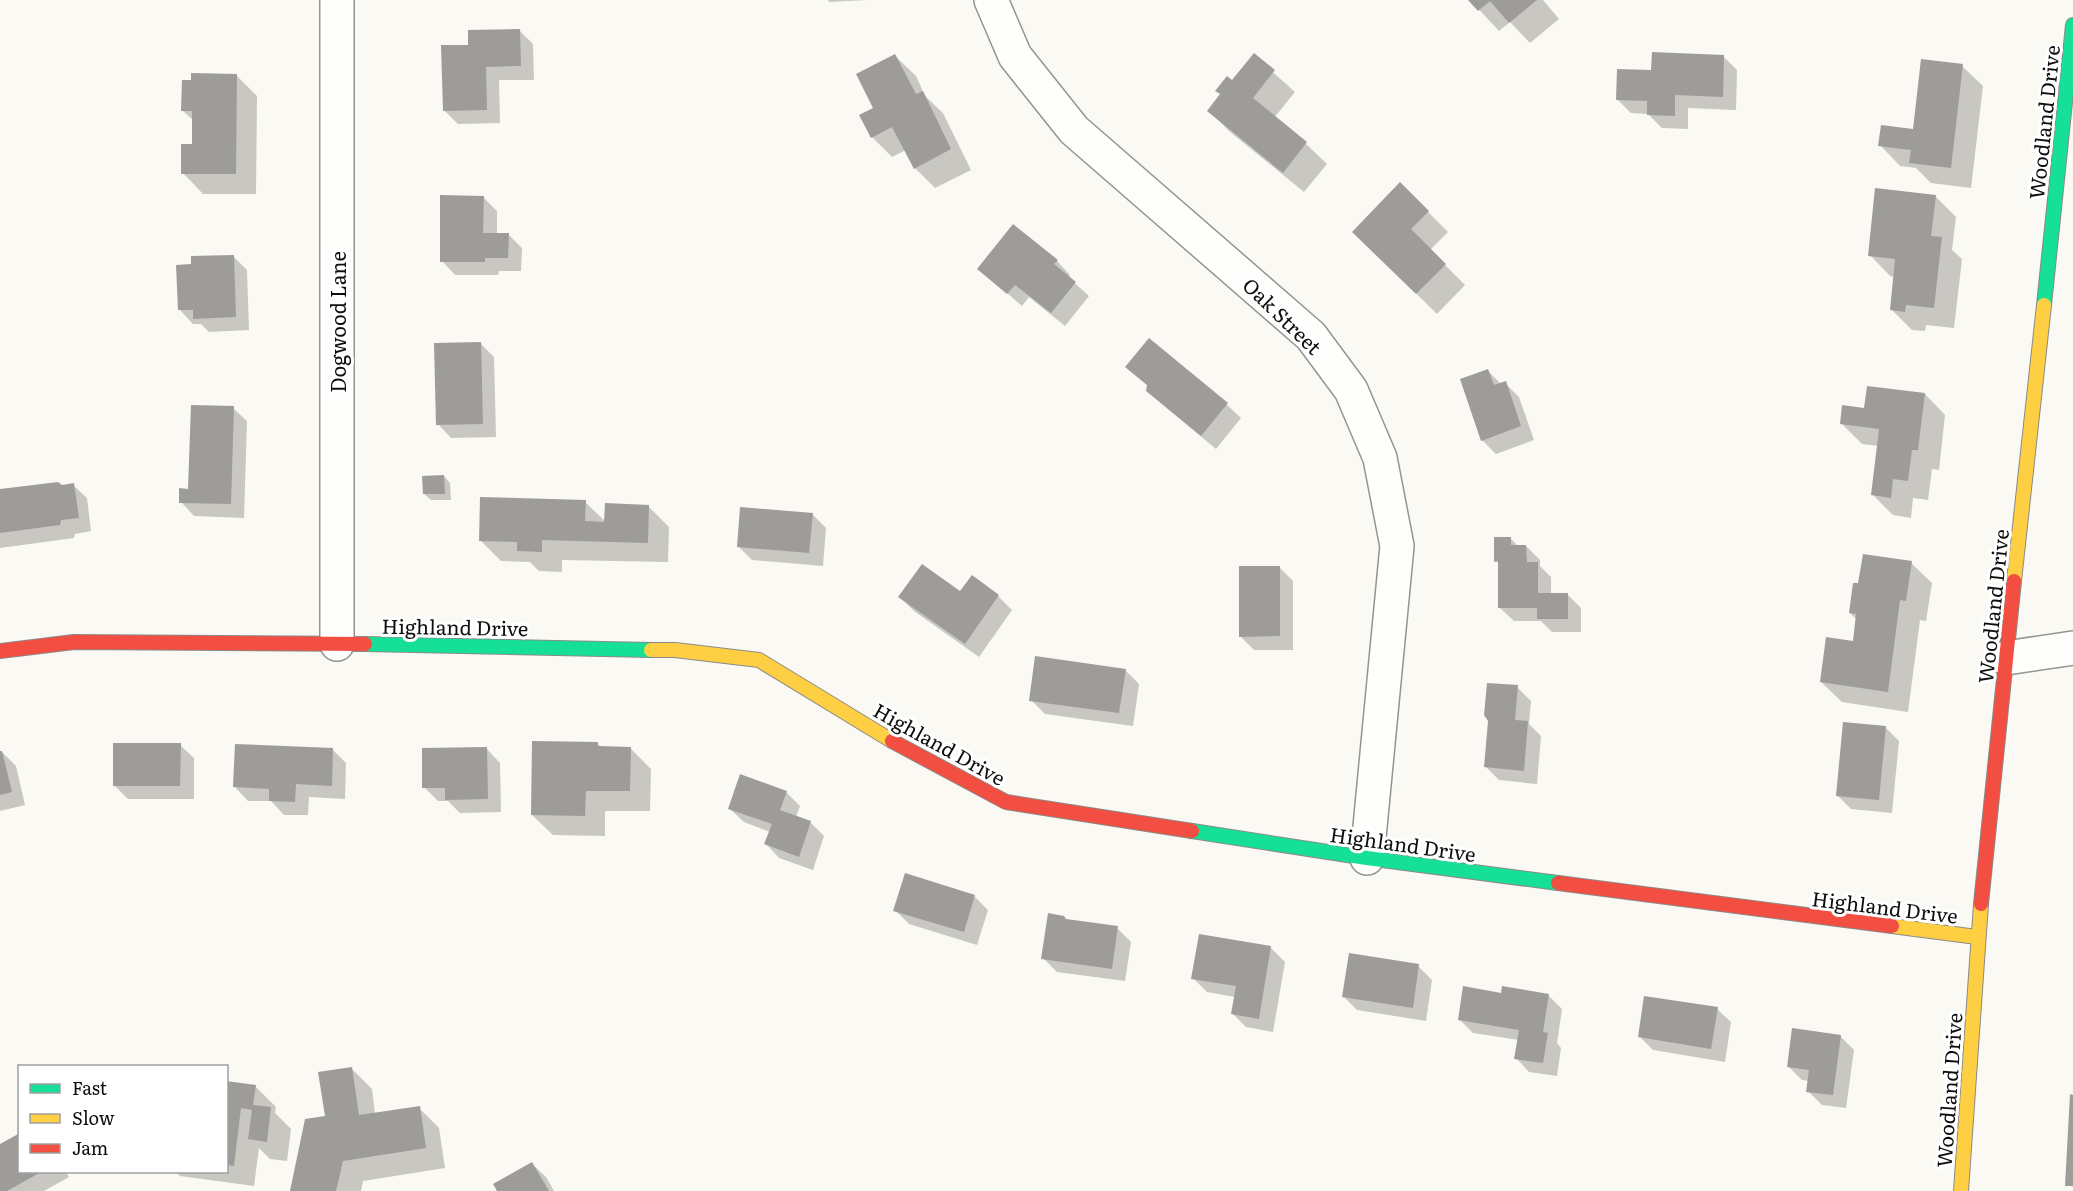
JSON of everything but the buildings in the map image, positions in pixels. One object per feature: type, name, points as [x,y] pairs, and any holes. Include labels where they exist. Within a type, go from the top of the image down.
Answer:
[{"type":"street","name":"Dogwood Lane","points":[[336,644],[337,0]]},
{"type":"street","name":"Oak Street","points":[[991,0],[1015,56],[1074,130],[1311,336],[1351,390],[1380,458],[1397,546],[1367,858]]},
{"type":"street","name":"Woodland Drive","points":[[1961,1191],[1977,937],[2073,25]]},
{"type":"street","name":"Highland Drive","points":[[0,651],[74,642],[336,644],[675,650],[759,660],[890,740],[1006,802],[1367,858],[1977,937]]},
{"type":"street","points":[[2006,658],[2073,648]]},
{"type":"traffic: fast","points":[[2044,305],[2073,25]]},
{"type":"traffic: fast","points":[[365,644],[651,650]]},
{"type":"traffic: fast","points":[[1192,831],[1367,858],[1558,883]]},
{"type":"traffic: slow","points":[[2014,581],[2044,305]]},
{"type":"traffic: slow","points":[[651,650],[675,650],[759,660],[892,741]]},
{"type":"traffic: slow","points":[[1961,1191],[1981,904]]},
{"type":"traffic: slow","points":[[1892,926],[1977,937]]},
{"type":"traffic: jam","points":[[1981,904],[2014,581]]},
{"type":"traffic: jam","points":[[0,651],[74,642],[365,644]]},
{"type":"traffic: jam","points":[[892,741],[1006,802],[1192,831]]},
{"type":"traffic: jam","points":[[1558,883],[1892,926]]}]
